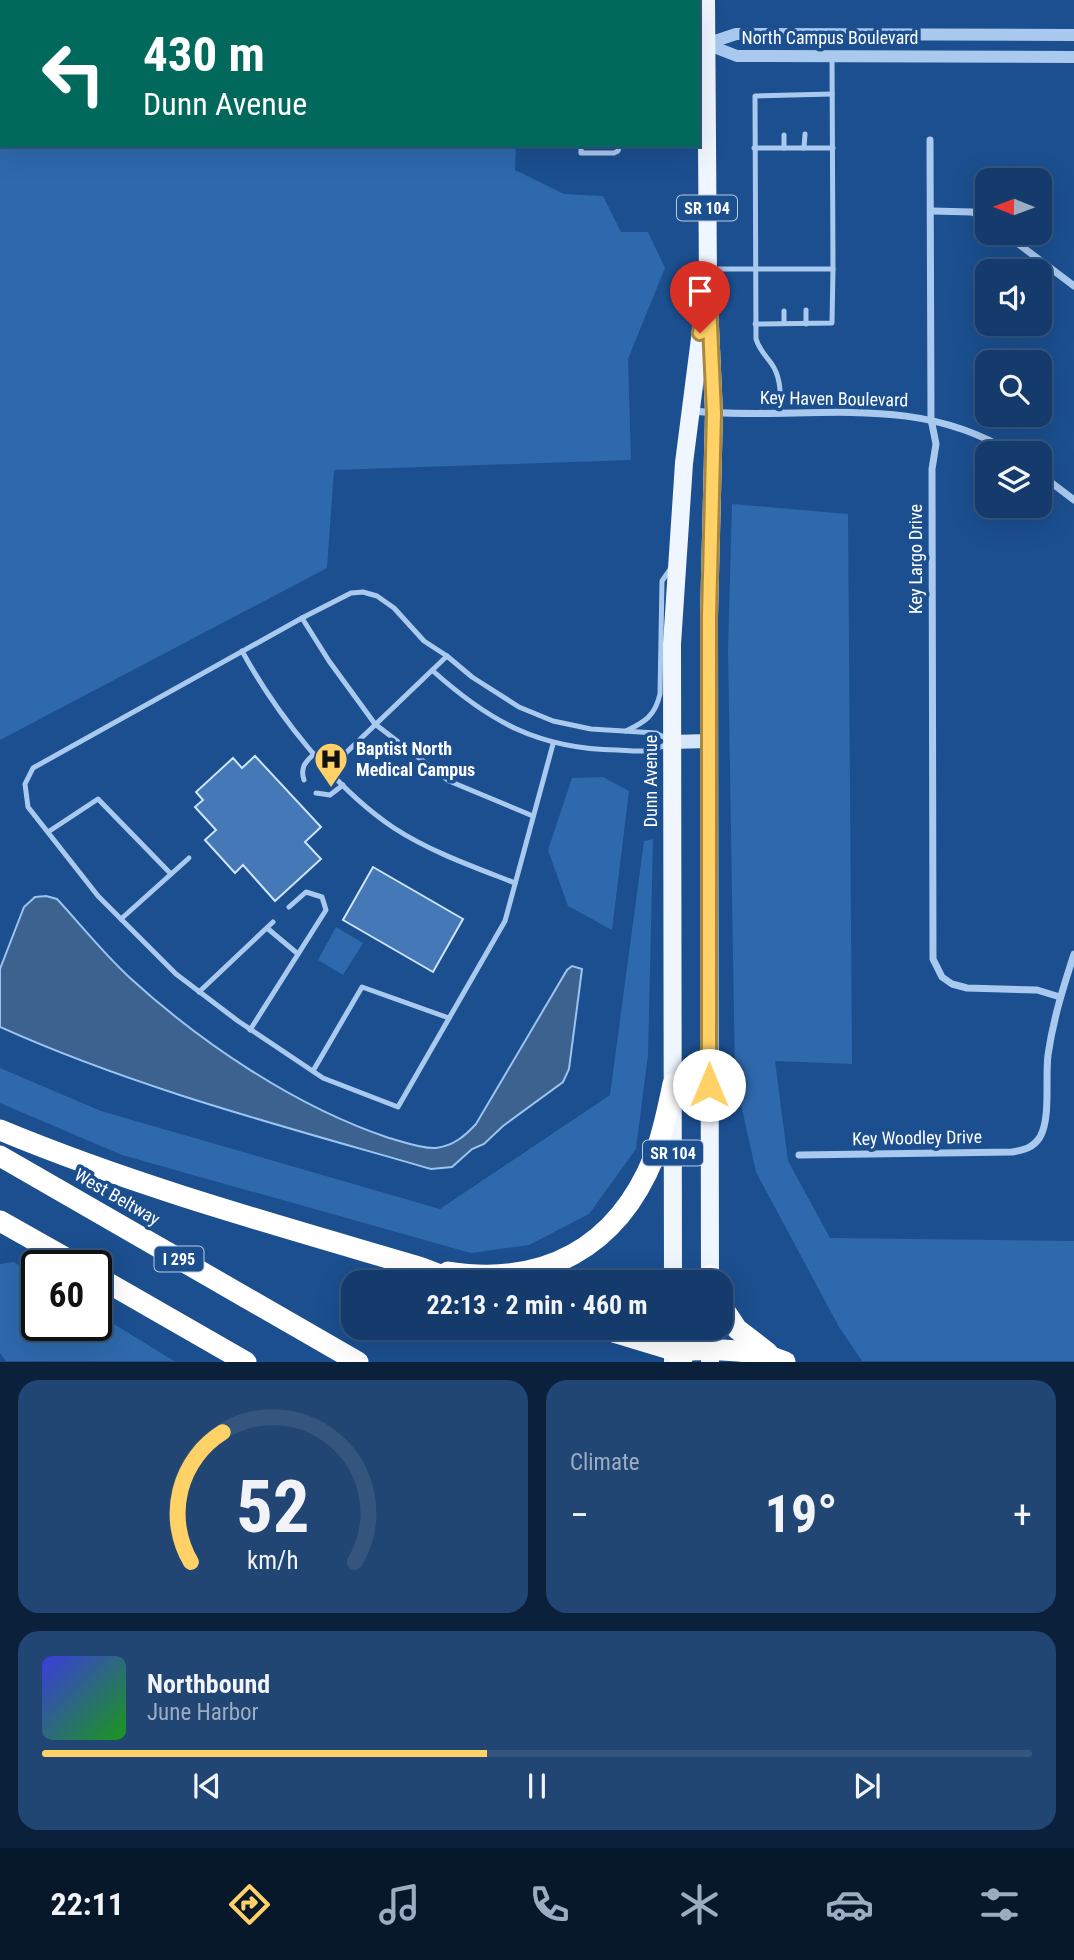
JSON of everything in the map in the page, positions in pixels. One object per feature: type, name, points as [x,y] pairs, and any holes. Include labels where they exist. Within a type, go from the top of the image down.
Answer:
[{"type":"highway","points":[[422,1268],[475,1276],[515,1275],[556,1262],[596,1238],[613,1224],[643,1181],[655,1155],[673,1084]]},
{"type":"highway","points":[[0,1130],[80,1163],[131,1180],[427,1270]]},
{"type":"highway","name":"West Beltway","points":[[0,1156],[358,1362]]},
{"type":"highway","points":[[0,1221],[51,1250]]},
{"type":"highway","points":[[112,1285],[247,1362]]},
{"type":"highway","points":[[733,1323],[737,1329],[778,1359]]},
{"type":"highway","points":[[632,1340],[679,1358],[743,1351],[778,1359]]},
{"type":"main road","name":"Dunn Avenue","points":[[706,0],[702,44],[714,413],[709,617],[711,1270]]},
{"type":"main road","name":"Dunn Avenue","points":[[673,1270],[672,644],[676,559],[689,411],[708,275]]},
{"type":"main road","points":[[672,742],[709,741]]},
{"type":"main road","points":[[675,1340],[679,1358]]},
{"type":"street","name":"North Campus Boulevard","points":[[702,44],[736,34],[1074,35]]},
{"type":"street","points":[[1042,57],[1043,34]]},
{"type":"street","name":"North Campus Boulevard","points":[[702,44],[737,56],[1074,57]]},
{"type":"street","name":"Key Largo Drive","points":[[930,140],[931,419],[936,444],[932,469],[933,959],[942,977],[952,984],[967,988],[1037,990],[1060,996]]},
{"type":"street","points":[[932,211],[975,214]]},
{"type":"street","points":[[1020,245],[1074,286]]},
{"type":"street","name":"Key Haven Boulevard","points":[[689,411],[887,413],[931,419],[968,430],[989,441]]},
{"type":"street","points":[[1052,483],[1074,500]]},
{"type":"street","points":[[1060,996],[1074,954]]},
{"type":"street","name":"Key Woodley Drive","points":[[799,1155],[1013,1152],[1034,1145],[1045,1123],[1047,1059],[1060,996]]},
{"type":"lane","points":[[755,324],[832,323],[832,57]]},
{"type":"lane","points":[[805,94],[805,104]]},
{"type":"lane","points":[[781,413],[780,384],[773,365],[756,340],[755,96],[832,94]]},
{"type":"lane","points":[[784,95],[784,104]]},
{"type":"lane","points":[[804,148],[805,134]]},
{"type":"lane","points":[[784,135],[784,148]]},
{"type":"lane","points":[[581,147],[581,153],[603,153],[618,151],[619,147]]},
{"type":"lane","points":[[754,148],[833,148]]},
{"type":"lane","points":[[708,275],[755,269],[832,269]]},
{"type":"lane","points":[[784,279],[785,269]]},
{"type":"lane","points":[[806,269],[806,279]]},
{"type":"lane","points":[[806,310],[806,324]]},
{"type":"lane","points":[[784,323],[785,311]]},
{"type":"lane","points":[[622,732],[644,723],[657,706],[660,694],[662,581],[676,559]]},
{"type":"lane","points":[[553,744],[505,921],[398,1108],[323,1078],[250,1030],[176,974],[97,896],[28,807],[25,784],[33,768],[302,618],[351,593],[363,592],[377,596],[394,608],[424,640],[472,677],[519,707],[553,721],[622,732],[656,733],[672,742]]},
{"type":"lane","points":[[302,618],[329,661],[375,724],[449,781],[533,816]]},
{"type":"lane","points":[[242,651],[276,705],[314,754],[343,785],[395,828],[449,857],[515,883]]},
{"type":"lane","points":[[329,769],[447,656]]},
{"type":"lane","points":[[433,671],[458,694],[490,715],[553,744],[602,750],[656,751],[672,742]]},
{"type":"lane","points":[[304,780],[303,766],[314,754]]},
{"type":"lane","points":[[316,793],[330,795],[343,785]]},
{"type":"lane","points":[[48,832],[98,799],[171,874]]},
{"type":"lane","points":[[121,919],[189,858]]},
{"type":"lane","points":[[250,1030],[326,909],[322,897],[306,892],[289,907]]},
{"type":"lane","points":[[199,992],[274,922]]},
{"type":"lane","points":[[267,928],[298,954]]},
{"type":"lane","points":[[313,1071],[362,987],[449,1018]]},
{"type":"shaded area","points":[[0,147],[516,147],[515,170],[564,194],[603,196],[621,232],[648,232],[665,268],[628,359],[631,460],[334,470],[327,568],[0,740]]},
{"type":"shaded area","points":[[732,504],[848,514],[852,1064],[775,1061],[788,1161],[830,1238],[1074,1241],[1074,1361],[862,1361],[839,1327],[756,1172],[735,1077],[728,650]]},
{"type":"shaded area","points":[[603,777],[629,791],[612,930],[568,906],[548,850],[572,778]]},
{"type":"shaded area","points":[[653,839],[648,1055],[636,1149],[589,1214],[529,1245],[471,1253],[122,1155],[0,1103],[0,1068],[101,1111],[440,1209],[610,1095],[644,841]]},
{"type":"shaded area","points":[[35,897],[57,899],[101,949],[157,1002],[218,1049],[319,1109],[389,1138],[436,1148],[453,1143],[467,1133],[476,1124],[567,970],[572,966],[582,969],[569,1069],[563,1082],[503,1126],[484,1144],[472,1149],[452,1167],[431,1169],[159,1088],[0,1027],[0,969],[24,907]]},
{"type":"shaded area","points":[[336,927],[363,943],[343,975],[318,960]]},
{"type":"shaded area","points":[[14,1262],[21,1267],[21,1341],[112,1341],[112,1323],[174,1361],[6,1361],[0,1353],[0,1264]]},
{"type":"building","points":[[255,756],[321,827],[305,842],[321,859],[275,901],[243,865],[235,873],[205,840],[216,830],[195,807],[203,800],[196,792],[233,758],[242,768]]},
{"type":"building","points":[[373,867],[463,919],[433,972],[343,920]]},
{"type":"place","name":"Baptist North Medical Campus","points":[[331,789]]},
{"type":"route","points":[[700,333],[708,282],[714,413],[709,617],[709,1085]]}]
